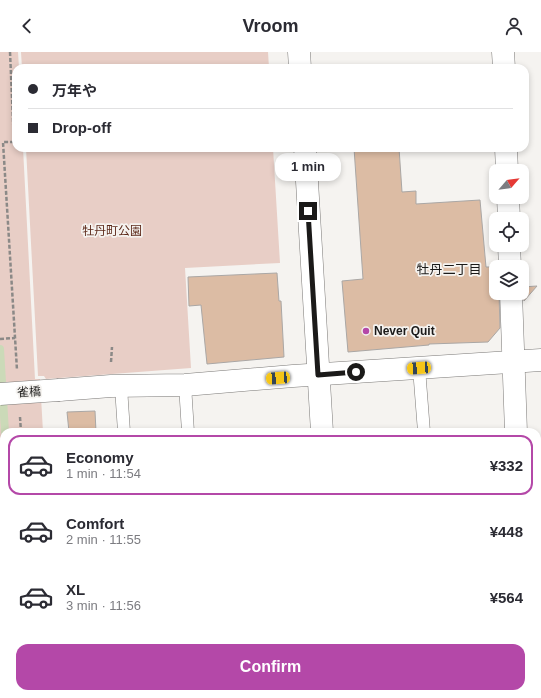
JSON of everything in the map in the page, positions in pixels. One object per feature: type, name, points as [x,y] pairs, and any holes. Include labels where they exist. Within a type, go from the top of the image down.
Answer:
[{"type":"street","points":[[299,52],[300,64]]},
{"type":"street","points":[[503,52],[504,64]]},
{"type":"street","points":[[304,152],[322,428]]},
{"type":"street","points":[[506,152],[507,164]]},
{"type":"street","points":[[511,300],[516,428]]},
{"type":"street","name":"雀橋","points":[[0,394],[111,386],[185,385],[541,360]]},
{"type":"lane","points":[[419,368],[424,428]]},
{"type":"lane","points":[[185,385],[188,428]]},
{"type":"lane","points":[[121,387],[124,428]]},
{"type":"path","points":[[10,52],[12,97]]},
{"type":"path","points":[[12,142],[1,142],[17,377]]},
{"type":"path","points":[[0,339],[15,338]]},
{"type":"path","points":[[20,416],[21,428]]},
{"type":"green space","points":[[0,52],[18,52],[19,64],[12,64],[12,152],[23,152],[35,379],[40,379],[43,428],[0,428]]},
{"type":"green space","points":[[21,52],[268,52],[269,64],[22,64]]},
{"type":"green space","name":"牡丹町公園","points":[[26,152],[273,152],[280,263],[185,268],[191,368],[46,379],[44,376],[38,376]]},
{"type":"building","points":[[354,152],[399,152],[402,192],[416,191],[416,204],[480,200],[486,267],[489,267],[489,300],[499,300],[500,328],[488,342],[429,344],[348,352],[342,281],[363,279]]},
{"type":"building","points":[[277,273],[279,301],[281,301],[284,357],[207,364],[201,305],[189,306],[188,277]]},
{"type":"building","points":[[537,286],[529,295],[529,287]]},
{"type":"building","points":[[95,411],[96,428],[69,428],[67,412]]},
{"type":"waterway","points":[[0,349],[5,428]]},
{"type":"place","name":"Never Quit","points":[[366,331]]},
{"type":"district","name":"牡丹二丁目","points":[[449,269]]},
{"type":"route","points":[[308,211],[318,375],[356,372]]}]
